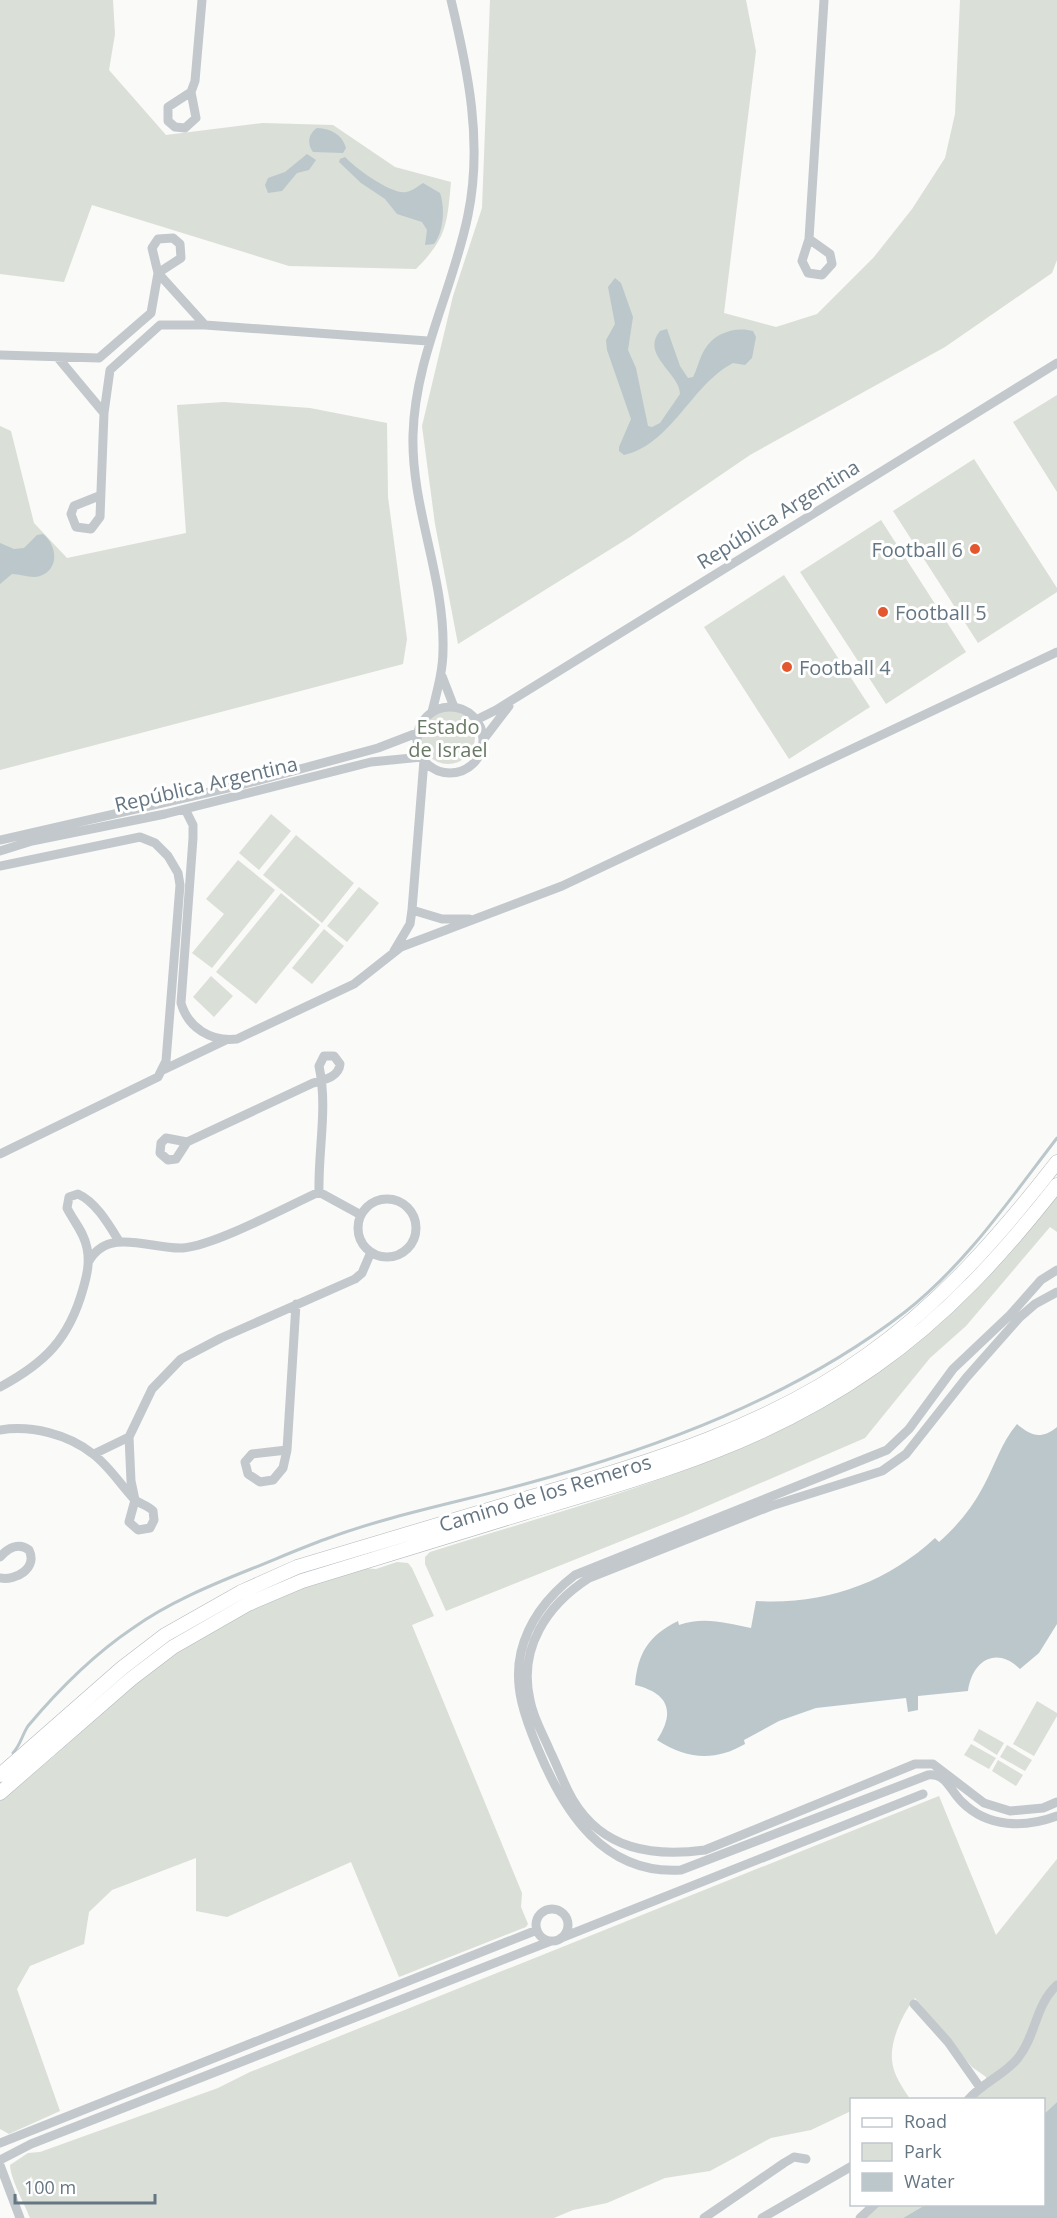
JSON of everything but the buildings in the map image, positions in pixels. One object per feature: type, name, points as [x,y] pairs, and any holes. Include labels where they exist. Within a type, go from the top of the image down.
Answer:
[{"type":"main road","name":"Camino de los Remeros","points":[[0,1775],[144,1650],[190,1619],[241,1592],[297,1567],[664,1457],[748,1424],[830,1380],[876,1349],[943,1294],[999,1235],[1057,1162]]},
{"type":"main road","name":"Camino de los Remeros","points":[[0,1792],[153,1661],[206,1626],[248,1604],[302,1581],[689,1463],[755,1436],[847,1386],[909,1341],[952,1304],[992,1264],[1057,1185]]},
{"type":"street","points":[[191,92],[195,81],[202,0]]},
{"type":"street","points":[[392,954],[406,933],[412,910],[423,759],[417,744],[417,733],[421,723],[432,712],[441,673],[443,648],[440,615],[412,468],[416,396],[428,341],[468,218],[474,177],[474,114],[451,0]]},
{"type":"street","points":[[809,239],[824,0]]},
{"type":"street","points":[[0,355],[58,359],[99,358],[151,313],[158,273],[205,325]]},
{"type":"street","points":[[151,313],[160,325]]},
{"type":"street","points":[[99,496],[104,413],[110,370],[160,325],[205,325],[428,341]]},
{"type":"street","points":[[99,358],[110,370]]},
{"type":"street","points":[[58,359],[104,413]]},
{"type":"street","name":"República Argentina","points":[[476,720],[519,696],[1057,363]]},
{"type":"street","points":[[0,1154],[150,1083],[163,1070],[226,1040],[237,1039],[354,984],[392,954],[409,944],[562,886],[1057,652]]},
{"type":"street","points":[[441,673],[454,707]]},
{"type":"street","name":"República Argentina","points":[[483,741],[519,696]]},
{"type":"street","points":[[423,759],[442,772],[464,770],[480,755],[483,741],[476,720],[465,710],[454,707],[432,712]]},
{"type":"street","name":"República Argentina","points":[[0,851],[21,839],[308,767],[378,748],[417,733]]},
{"type":"street","name":"República Argentina","points":[[0,840],[21,839],[165,814],[371,762],[423,759]]},
{"type":"street","points":[[308,767],[312,778]]},
{"type":"street","points":[[163,803],[165,814]]},
{"type":"street","points":[[185,809],[193,825],[193,838],[181,1003],[189,1022],[208,1034],[226,1040]]},
{"type":"street","points":[[0,866],[140,837],[148,839],[168,856],[178,873],[181,892],[166,1061],[163,1070]]},
{"type":"street","points":[[412,910],[442,919],[483,917]]},
{"type":"street","points":[[187,1142],[322,1081],[324,1098],[319,1192]]},
{"type":"street","points":[[319,1192],[361,1215]]},
{"type":"street","points":[[0,1387],[29,1371],[58,1344],[74,1317],[89,1261],[93,1254],[119,1241],[186,1248],[319,1192]]},
{"type":"street","points":[[89,1261],[84,1236],[67,1208],[69,1197],[72,1194],[81,1195],[88,1201],[107,1222],[119,1241]]},
{"type":"street","points":[[389,1199],[405,1206],[414,1220],[414,1237],[404,1251],[388,1256],[371,1252],[365,1246],[358,1231],[361,1215],[373,1203],[389,1199]]},
{"type":"street","points":[[0,1430],[23,1429],[62,1436],[94,1454],[135,1500],[129,1437],[152,1389],[181,1359],[362,1274],[371,1252]]},
{"type":"street","points":[[1057,1270],[1041,1280],[1011,1315],[953,1369],[909,1429],[887,1450],[586,1569],[558,1588],[537,1613],[528,1629],[520,1654],[518,1686],[524,1716],[543,1762],[569,1811],[590,1835],[627,1861],[640,1867],[661,1871],[681,1870],[928,1775],[936,1774],[945,1780],[963,1803],[982,1817],[1001,1823],[1024,1824],[1057,1816]]},
{"type":"street","points":[[1057,1292],[1035,1304],[1020,1317],[966,1378],[906,1454],[882,1470],[771,1506],[589,1578],[562,1597],[537,1630],[529,1656],[526,1678],[533,1711],[573,1800],[602,1832],[633,1848],[665,1854],[705,1850],[915,1764],[933,1764],[984,1803],[1010,1811],[1043,1808],[1057,1802]]},
{"type":"street","points":[[287,1450],[252,1454],[245,1462],[248,1474],[260,1482],[273,1480],[283,1468],[287,1450],[296,1304]]},
{"type":"street","points":[[94,1454],[129,1437]]},
{"type":"street","points":[[0,1557],[9,1549],[20,1546],[29,1550],[32,1558],[29,1566],[20,1575],[0,1578]]},
{"type":"street","points":[[20,2218],[0,2162],[22,2148],[923,1794]]},
{"type":"street","points":[[627,1861],[633,1848]]},
{"type":"street","points":[[661,1871],[665,1854]]},
{"type":"street","points":[[551,1941],[542,1937],[537,1930],[536,1923],[540,1914],[554,1909],[563,1914],[568,1924],[561,1938]]},
{"type":"street","points":[[0,2143],[537,1930]]},
{"type":"street","points":[[970,2098],[979,2086],[1016,2061],[1025,2048],[1039,2009],[1057,1985]]},
{"type":"street","points":[[914,2004],[948,2042],[979,2086]]},
{"type":"street","points":[[303,2024],[308,2036]]},
{"type":"street","points":[[113,2099],[117,2110]]},
{"type":"street","points":[[704,2218],[794,2157],[806,2159]]},
{"type":"street","points":[[762,2218],[850,2167]]},
{"type":"street","points":[[860,2218],[874,2206]]},
{"type":"green space","points":[[0,0],[113,0],[115,34],[109,70],[166,135],[263,123],[333,125],[395,167],[451,182],[446,220],[440,239],[416,269],[289,266],[92,205],[64,282],[0,274]]},
{"type":"green space","points":[[490,0],[746,0],[756,51],[724,313],[776,327],[817,314],[874,257],[912,209],[945,158],[955,114],[960,0],[1057,0],[1057,260],[1052,273],[945,347],[750,455],[630,537],[458,644],[435,524],[422,426],[453,296],[482,208]]},
{"type":"green space","points":[[1057,395],[1057,492],[1013,422]]},
{"type":"green space","points":[[224,402],[310,408],[387,423],[388,497],[407,639],[403,664],[0,770],[0,426],[11,431],[34,523],[67,558],[186,533],[177,405]]},
{"type":"green space","name":"Football 6","points":[[974,459],[1057,588],[1057,592],[978,643],[893,511]]},
{"type":"green space","name":"Football 5","points":[[881,520],[966,652],[886,704],[800,572]]},
{"type":"green space","name":"Football 4","points":[[784,575],[870,707],[789,759],[704,627]]},
{"type":"green space","name":"Estado de Israel","points":[[448,710],[458,712],[467,718],[473,727],[475,737],[473,747],[467,756],[458,762],[448,764],[438,762],[429,756],[423,747],[421,737],[423,727],[429,718],[438,712]]},
{"type":"green space","points":[[271,814],[291,831],[259,870],[239,853]]},
{"type":"green space","points":[[296,835],[354,883],[322,923],[263,875]]},
{"type":"green space","points":[[238,860],[275,890],[212,968],[192,953],[224,914],[206,899]]},
{"type":"green space","points":[[359,887],[379,903],[347,942],[327,926]]},
{"type":"green space","points":[[281,893],[320,925],[256,1004],[216,972]]},
{"type":"green space","points":[[324,929],[344,946],[312,984],[292,968]]},
{"type":"green space","points":[[211,976],[233,996],[214,1017],[193,997]]},
{"type":"green space","points":[[1057,1193],[1057,1232],[1050,1227],[966,1326],[930,1358],[865,1438],[684,1516],[446,1611],[425,1564],[425,1557],[430,1552],[662,1478],[753,1443],[820,1410],[874,1373],[955,1306],[1018,1241]]},
{"type":"green space","points":[[397,1562],[408,1563],[412,1568],[434,1616],[412,1625],[522,1893],[521,1907],[528,1924],[526,1927],[399,1977],[351,1862],[227,1917],[196,1911],[196,1858],[112,1890],[89,1912],[84,1944],[30,1966],[17,1989],[60,2111],[9,2134],[0,2129],[0,1796],[27,1779],[152,1668],[197,1638],[246,1611],[295,1590],[363,1568],[376,1569]]},
{"type":"green space","points":[[1037,1701],[1057,1713],[1057,1716],[1034,1756],[1013,1744]]},
{"type":"green space","points":[[979,1729],[1004,1743],[997,1755],[973,1740]]},
{"type":"green space","points":[[971,1744],[996,1758],[989,1769],[964,1755]]},
{"type":"green space","points":[[1007,1745],[1032,1760],[1025,1771],[1000,1757]]},
{"type":"green space","points":[[998,1760],[1023,1775],[1016,1786],[992,1771]]},
{"type":"green space","points":[[939,1796],[996,1935],[1057,1859],[1057,2102],[1045,2113],[1045,2098],[975,2098],[986,2084],[986,2077],[972,2067],[915,1998],[898,2027],[892,2052],[894,2071],[909,2098],[850,2098],[850,2111],[811,2130],[771,2138],[710,2171],[665,2178],[607,2203],[573,2210],[554,2218],[30,2218],[18,2192],[10,2165],[28,2153],[40,2152],[218,2088],[250,2072]]},
{"type":"green space","points":[[879,2206],[923,2206],[903,2218],[865,2218]]},
{"type":"water","points":[[317,128],[331,131],[339,136],[346,148],[343,153],[313,152],[309,139]]},
{"type":"water","points":[[307,154],[316,160],[309,170],[297,173],[282,191],[268,193],[265,185],[268,178],[285,172]]},
{"type":"water","points":[[345,157],[365,174],[392,189],[406,192],[423,183],[440,193],[443,219],[440,233],[434,244],[425,245],[427,230],[422,222],[397,214],[385,199],[361,183],[339,162]]},
{"type":"water","points":[[615,278],[621,283],[633,317],[628,350],[636,368],[648,426],[652,427],[660,423],[680,394],[678,386],[662,364],[655,348],[655,340],[660,331],[667,329],[680,366],[688,378],[693,377],[709,343],[720,335],[740,329],[753,331],[756,337],[752,358],[745,365],[733,363],[718,373],[669,427],[641,449],[624,455],[619,451],[619,447],[631,419],[607,350],[606,340],[615,324],[608,287]]},
{"type":"water","points":[[43,534],[53,550],[51,568],[37,577],[12,574],[0,584],[0,543],[14,549],[24,548],[37,535]]},
{"type":"water","points":[[1017,1424],[1036,1435],[1046,1434],[1057,1427],[1057,1624],[1039,1653],[1020,1669],[1002,1658],[986,1660],[974,1672],[968,1691],[918,1696],[918,1710],[908,1712],[906,1698],[816,1708],[779,1721],[744,1740],[745,1744],[734,1750],[711,1756],[679,1751],[657,1740],[666,1720],[666,1705],[655,1693],[635,1685],[642,1655],[652,1639],[678,1621],[679,1625],[706,1621],[751,1628],[756,1601],[806,1599],[829,1595],[852,1588],[896,1568],[935,1538],[939,1542],[964,1516],[979,1495],[1002,1446]]},
{"type":"water","points":[[1057,2102],[1057,2218],[903,2218],[923,2206],[1045,2206],[1045,2113]]},
{"type":"waterway","points":[[13,1753],[28,1726],[90,1661],[146,1619],[190,1595],[350,1530],[500,1491],[625,1454],[724,1416],[818,1370],[905,1312],[948,1273],[986,1230],[1057,1138]]},
{"type":"place","name":"Football 6","points":[[975,549]]},
{"type":"place","name":"Football 5","points":[[883,612]]},
{"type":"place","name":"Football 4","points":[[787,667]]}]
